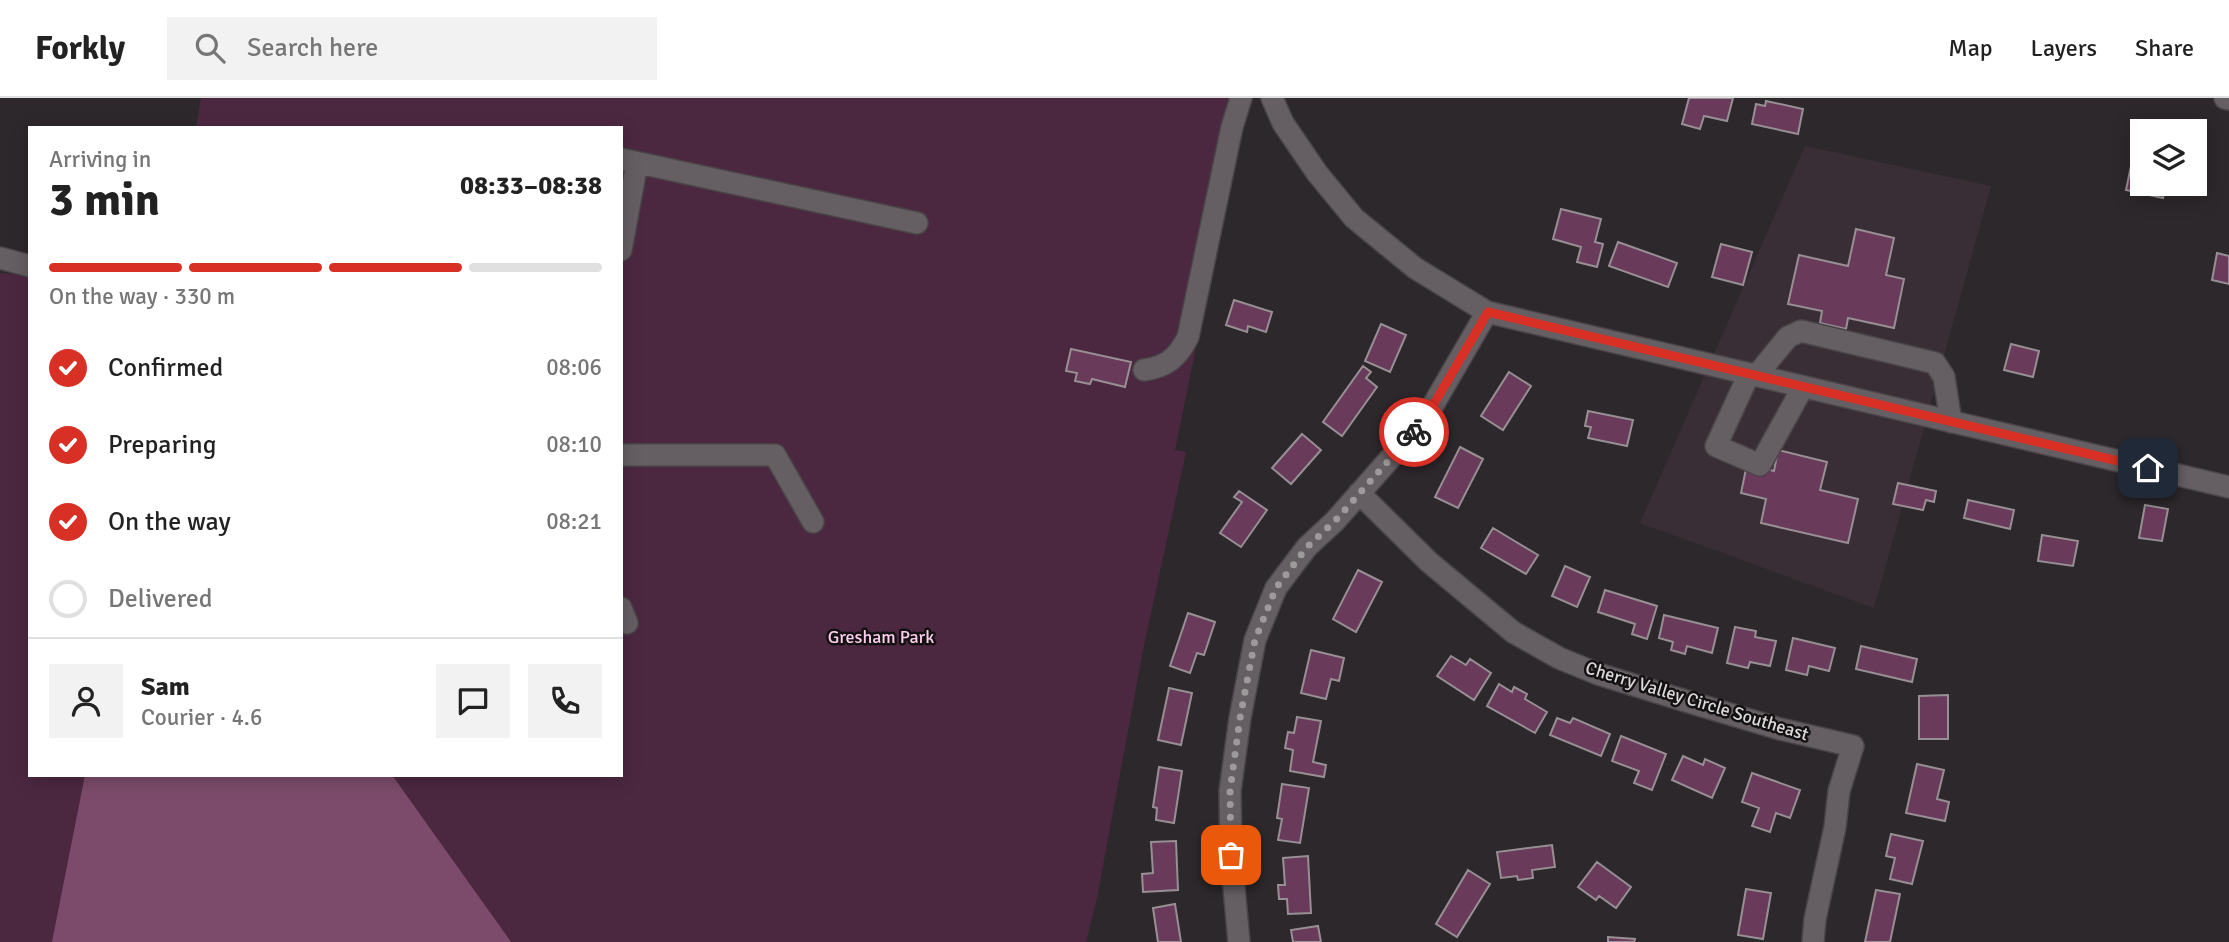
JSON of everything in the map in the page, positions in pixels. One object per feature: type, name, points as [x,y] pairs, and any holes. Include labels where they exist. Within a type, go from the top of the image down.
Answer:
[{"type":"street","points":[[1144,370],[1170,363],[1181,351],[1188,337],[1232,127],[1241,98]]},
{"type":"street","points":[[1272,98],[1283,124],[1317,173],[1354,218],[1415,268],[1488,312],[2229,487]]},
{"type":"street","points":[[623,228],[629,161],[917,223]]},
{"type":"street","points":[[0,258],[28,265]]},
{"type":"street","points":[[1239,942],[1231,855],[1230,791],[1255,640],[1276,588],[1307,547],[1335,521],[1425,419],[1488,312]]},
{"type":"street","points":[[1803,387],[1760,464],[1716,446],[1753,375],[1788,337],[1801,331],[1935,363],[1944,377],[1951,422]]},
{"type":"street","points":[[623,455],[775,455],[813,522]]},
{"type":"street","name":"Cherry Valley Circle Southeast","points":[[1359,493],[1429,562],[1513,632],[1559,658],[1598,674],[1689,702],[1853,746],[1839,791],[1835,827],[1815,919],[1813,942]]},
{"type":"shaded area","points":[[1805,146],[1991,186],[1874,608],[1640,523]]},
{"type":"shaded area","points":[[85,777],[393,777],[511,942],[52,942]]},
{"type":"green space","name":"Gresham Park","points":[[201,98],[1247,98],[1175,450],[1186,452],[1143,650],[1097,898],[1086,942],[0,942],[0,273],[28,276],[28,777],[623,777],[623,126],[196,126]]},
{"type":"building","points":[[1689,98],[1733,98],[1727,121],[1704,116],[1700,129],[1682,124]]},
{"type":"building","points":[[1766,101],[1803,109],[1798,134],[1752,124],[1756,104],[1765,106]]},
{"type":"building","points":[[2130,171],[2130,191],[2126,190]]},
{"type":"building","points":[[1561,209],[1601,219],[1595,242],[1603,244],[1597,267],[1577,262],[1581,247],[1553,239]]},
{"type":"building","points":[[1856,229],[1894,238],[1886,275],[1904,279],[1894,328],[1848,318],[1846,329],[1820,323],[1822,311],[1788,304],[1799,255],[1848,266]]},
{"type":"building","points":[[1618,242],[1677,263],[1668,287],[1609,266]]},
{"type":"building","points":[[1721,244],[1752,252],[1743,285],[1712,277]]},
{"type":"building","points":[[2217,253],[2229,256],[2229,284],[2212,280]]},
{"type":"building","points":[[1234,300],[1272,312],[1266,332],[1248,326],[1247,332],[1226,325]]},
{"type":"building","points":[[1381,324],[1406,335],[1390,372],[1365,361]]},
{"type":"building","points":[[2011,344],[2039,351],[2033,377],[2004,370]]},
{"type":"building","points":[[1071,349],[1131,362],[1125,387],[1092,379],[1090,384],[1075,381],[1077,373],[1066,371]]},
{"type":"building","points":[[1363,366],[1371,372],[1366,378],[1377,387],[1342,436],[1323,422]]},
{"type":"building","points":[[1509,372],[1531,386],[1503,430],[1481,416]]},
{"type":"building","points":[[1588,411],[1633,420],[1627,446],[1588,438],[1591,427],[1585,426]]},
{"type":"building","points":[[1302,434],[1321,450],[1291,484],[1272,468]]},
{"type":"building","points":[[1460,447],[1483,459],[1458,508],[1435,497]]},
{"type":"building","points":[[1778,450],[1827,462],[1820,490],[1858,499],[1848,543],[1761,523],[1766,499],[1741,493],[1747,464],[1774,471]]},
{"type":"building","points":[[1898,483],[1936,491],[1934,502],[1926,500],[1923,510],[1893,504]]},
{"type":"building","points":[[1239,491],[1267,510],[1241,547],[1220,533],[1242,502],[1234,497]]},
{"type":"building","points":[[1968,500],[2014,510],[2010,529],[1964,518]]},
{"type":"building","points":[[2145,505],[2168,509],[2162,541],[2139,538]]},
{"type":"building","points":[[1493,528],[1538,555],[1526,574],[1481,548]]},
{"type":"building","points":[[2042,535],[2078,541],[2073,566],[2038,561]]},
{"type":"building","points":[[1565,566],[1590,577],[1577,607],[1552,596]]},
{"type":"building","points":[[1358,570],[1382,582],[1356,632],[1333,619]]},
{"type":"building","points":[[1605,590],[1657,606],[1647,639],[1632,634],[1635,624],[1598,612]]},
{"type":"building","points":[[1188,613],[1215,622],[1204,655],[1197,653],[1190,673],[1170,666]]},
{"type":"building","points":[[1664,615],[1718,628],[1712,653],[1687,646],[1685,654],[1671,650],[1673,642],[1659,638]]},
{"type":"building","points":[[1735,627],[1756,631],[1755,637],[1776,641],[1770,666],[1750,662],[1748,668],[1727,663]]},
{"type":"building","points":[[1793,638],[1835,648],[1829,671],[1809,666],[1807,675],[1786,670]]},
{"type":"building","points":[[1861,646],[1917,659],[1912,682],[1856,669]]},
{"type":"building","points":[[1311,650],[1344,658],[1339,681],[1331,679],[1326,699],[1301,693]]},
{"type":"building","points":[[1451,656],[1466,665],[1470,659],[1491,673],[1474,700],[1437,676]]},
{"type":"building","points":[[1499,684],[1512,692],[1514,687],[1527,694],[1525,699],[1547,712],[1535,733],[1487,706]]},
{"type":"building","points":[[1169,688],[1192,693],[1181,745],[1158,740]]},
{"type":"building","points":[[1948,695],[1948,739],[1919,739],[1919,696]]},
{"type":"building","points":[[1297,717],[1321,721],[1313,762],[1326,765],[1324,777],[1290,771],[1293,750],[1285,748],[1288,732],[1294,733]]},
{"type":"building","points":[[1557,718],[1570,723],[1573,718],[1610,734],[1601,756],[1550,735]]},
{"type":"building","points":[[1621,736],[1666,754],[1652,790],[1634,783],[1639,771],[1612,761]]},
{"type":"building","points":[[1683,756],[1703,765],[1705,759],[1725,768],[1712,798],[1672,780]]},
{"type":"building","points":[[1917,764],[1944,770],[1937,799],[1949,802],[1945,821],[1906,813]]},
{"type":"building","points":[[1159,767],[1182,771],[1174,823],[1156,820],[1157,808],[1153,807]]},
{"type":"building","points":[[1752,773],[1800,790],[1790,818],[1776,813],[1770,832],[1752,826],[1759,808],[1742,802]]},
{"type":"building","points":[[1282,784],[1309,788],[1300,843],[1278,840],[1282,819],[1277,818]]},
{"type":"building","points":[[1891,834],[1923,841],[1912,884],[1890,879],[1895,858],[1886,856]]},
{"type":"building","points":[[1176,841],[1178,890],[1143,892],[1142,874],[1153,873],[1151,842]]},
{"type":"building","points":[[1552,845],[1555,867],[1532,870],[1533,878],[1501,878],[1497,852]]},
{"type":"building","points":[[1308,856],[1311,913],[1288,914],[1287,899],[1279,899],[1278,885],[1285,885],[1283,858]]},
{"type":"building","points":[[1597,862],[1631,887],[1616,908],[1599,896],[1596,900],[1578,887]]},
{"type":"building","points":[[1468,870],[1490,884],[1457,937],[1436,924]]},
{"type":"building","points":[[1746,889],[1771,893],[1763,939],[1738,935]]},
{"type":"building","points":[[1876,890],[1900,894],[1890,942],[1865,942]]},
{"type":"building","points":[[1175,904],[1181,942],[1158,942],[1153,908]]},
{"type":"building","points":[[1318,926],[1321,942],[1293,942],[1291,930]]},
{"type":"building","points":[[1608,937],[1635,939],[1634,942],[1608,942]]},
{"type":"way so far","points":[[1231,855],[1230,791],[1240,718],[1255,640],[1276,588],[1307,547],[1335,521],[1414,432]]},
{"type":"route","points":[[1414,432],[1425,419],[1488,312],[2148,468]]}]
